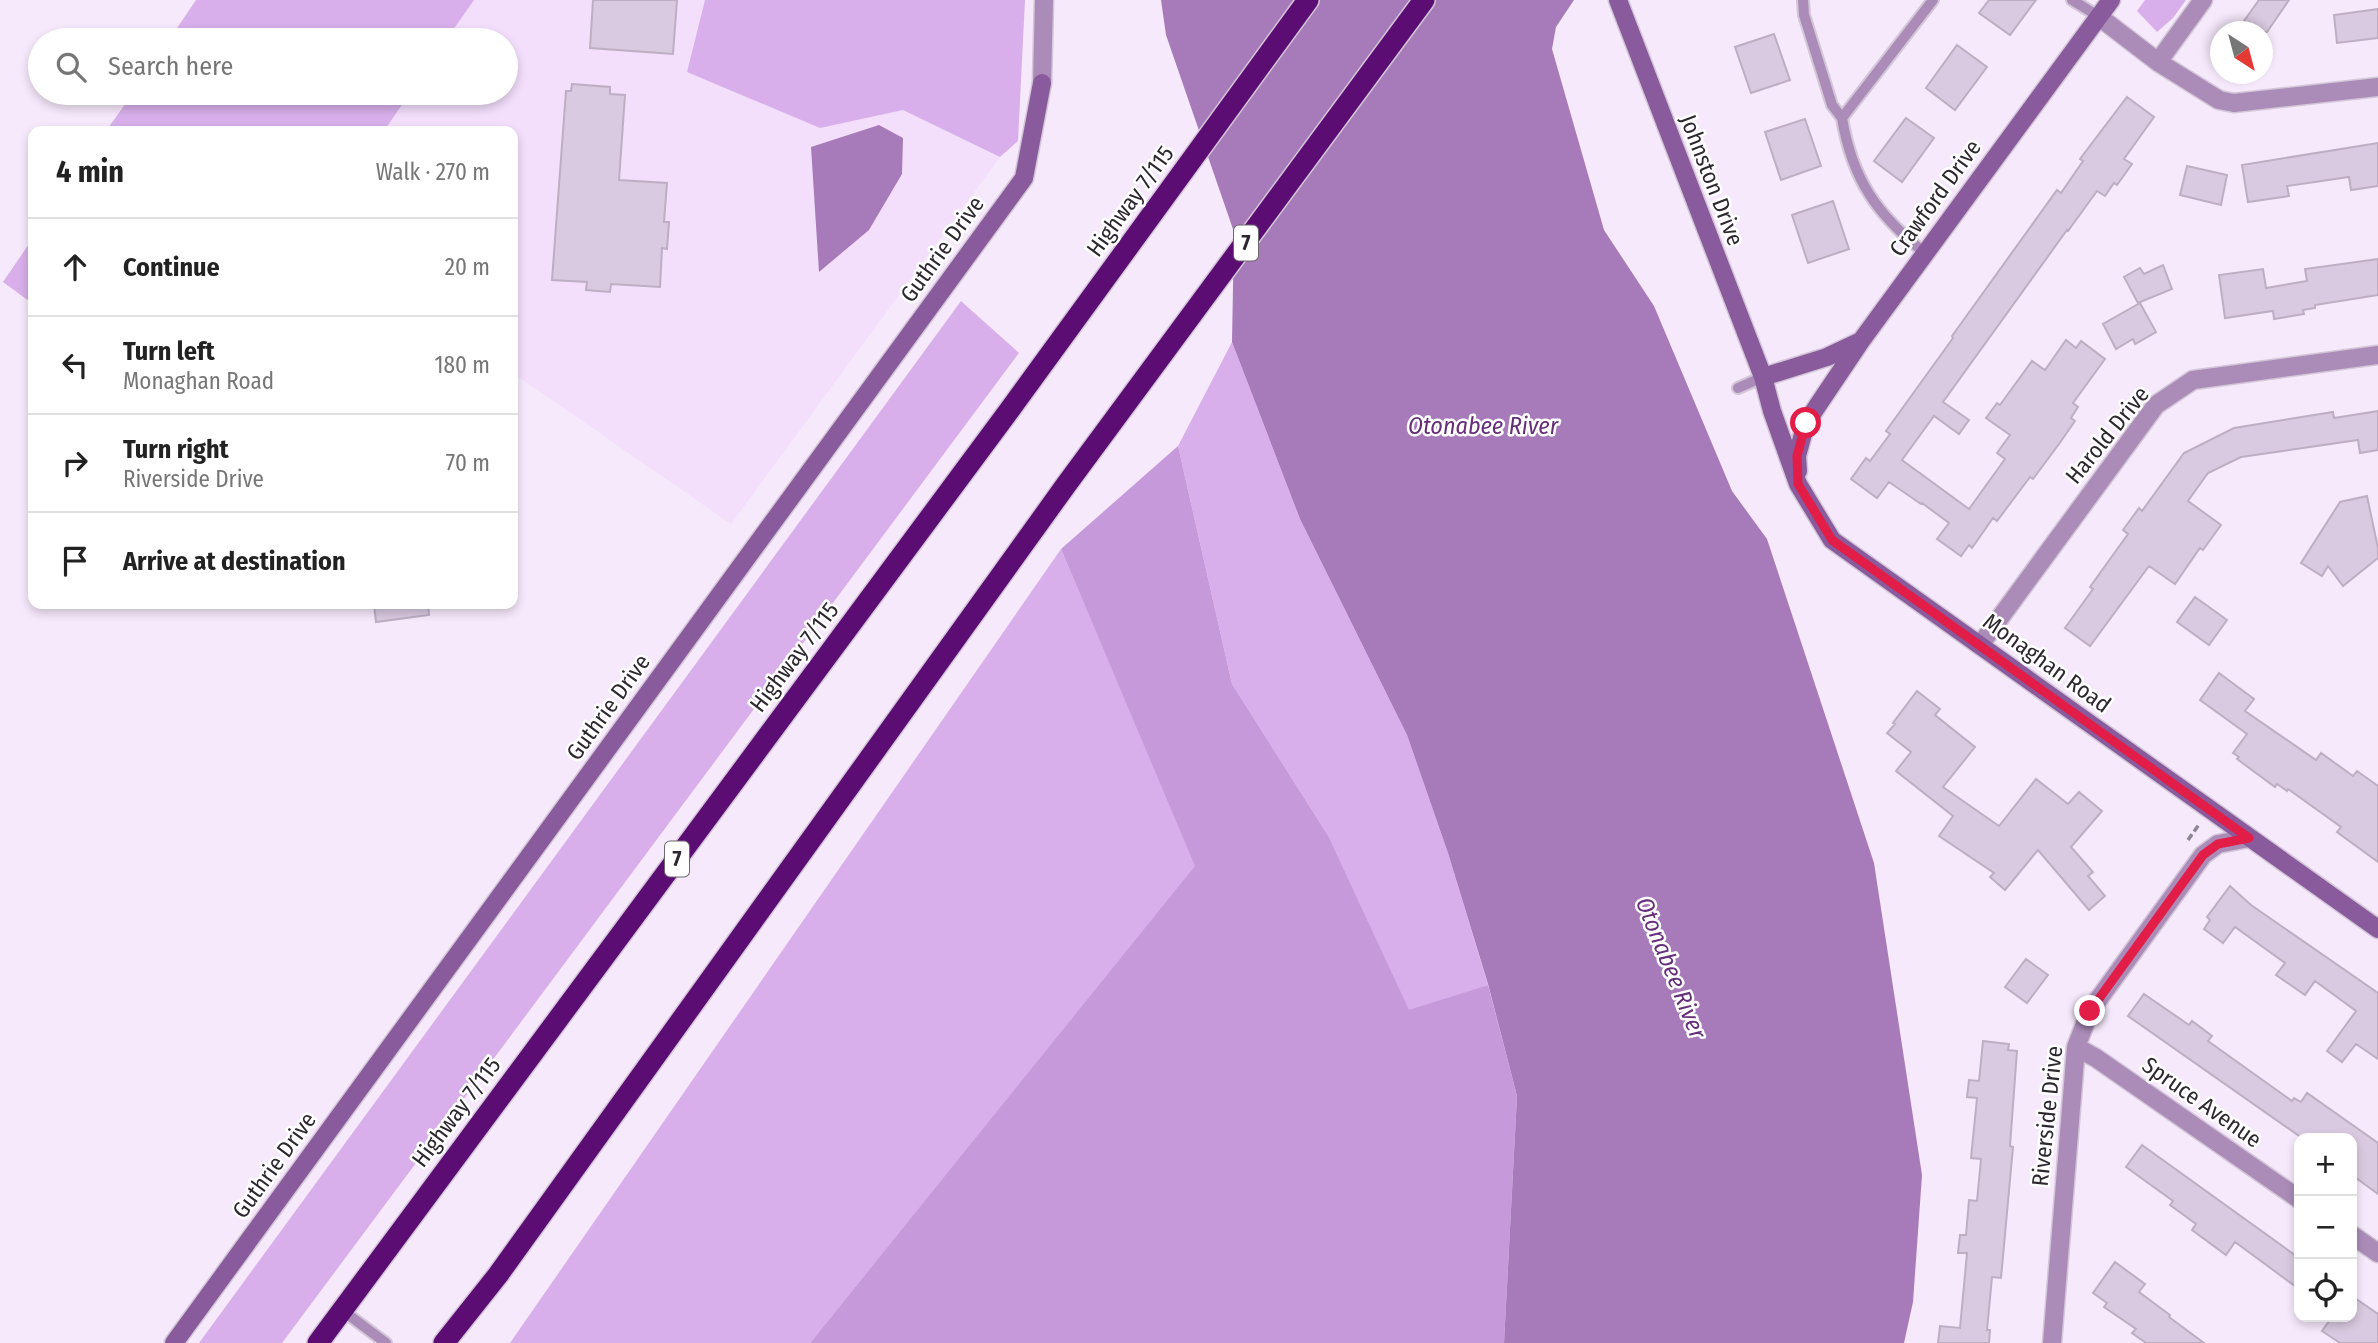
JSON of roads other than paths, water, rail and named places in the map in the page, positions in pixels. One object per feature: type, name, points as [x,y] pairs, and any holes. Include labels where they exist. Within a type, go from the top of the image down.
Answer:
[{"type":"highway","name":"Highway 7/115","points":[[318,1343],[1011,408],[1308,0]]},
{"type":"highway","name":"7","points":[[444,1343],[498,1275],[1066,485],[1424,0]]},
{"type":"highway","points":[[452,1343],[498,1275]]},
{"type":"street","name":"Guthrie Drive","points":[[174,1343],[1024,178],[1042,83],[1044,0]]},
{"type":"street","name":"Johnston Drive","points":[[1618,0],[1763,377]]},
{"type":"street","name":"Crawford Drive","points":[[1763,377],[1826,357],[1861,341],[2111,0]]},
{"type":"street","points":[[2158,62],[2203,0]]},
{"type":"street","points":[[2098,16],[2158,62],[2219,100],[2234,103],[2378,87]]},
{"type":"street","points":[[1798,484],[1797,456],[1806,423],[1861,341]]},
{"type":"street","name":"Harold Drive","points":[[1980,645],[2156,405],[2193,380],[2378,355]]},
{"type":"street","name":"Monaghan Road","points":[[1763,377],[1798,484],[1832,540],[2378,929]]},
{"type":"street","name":"Riverside Drive","points":[[2052,1343],[2076,1047],[2090,1011],[2203,855],[2218,844],[2249,838]]},
{"type":"street","name":"Spruce Avenue","points":[[2076,1047],[2295,1196]]},
{"type":"street","points":[[2357,1238],[2378,1253]]},
{"type":"lane","points":[[1803,0],[1804,15],[1832,105],[1842,118],[1846,142],[1857,176],[1882,214],[1900,234],[1925,253]]},
{"type":"lane","points":[[1842,118],[1933,0]]},
{"type":"lane","points":[[2072,0],[2098,16]]},
{"type":"lane","points":[[1738,388],[1763,377]]},
{"type":"lane","points":[[342,1310],[386,1343]]},
{"type":"water","name":"Otonabee River","points":[[1161,0],[1574,0],[1556,27],[1552,49],[1604,230],[1654,306],[1732,491],[1767,539],[1874,863],[1922,1175],[1913,1302],[1904,1343],[1504,1343],[1517,1096],[1488,984],[1448,853],[1407,735],[1300,519],[1232,342],[1234,232],[1166,35]]},
{"type":"water","points":[[879,125],[903,138],[902,174],[869,230],[819,272],[811,147]]}]
